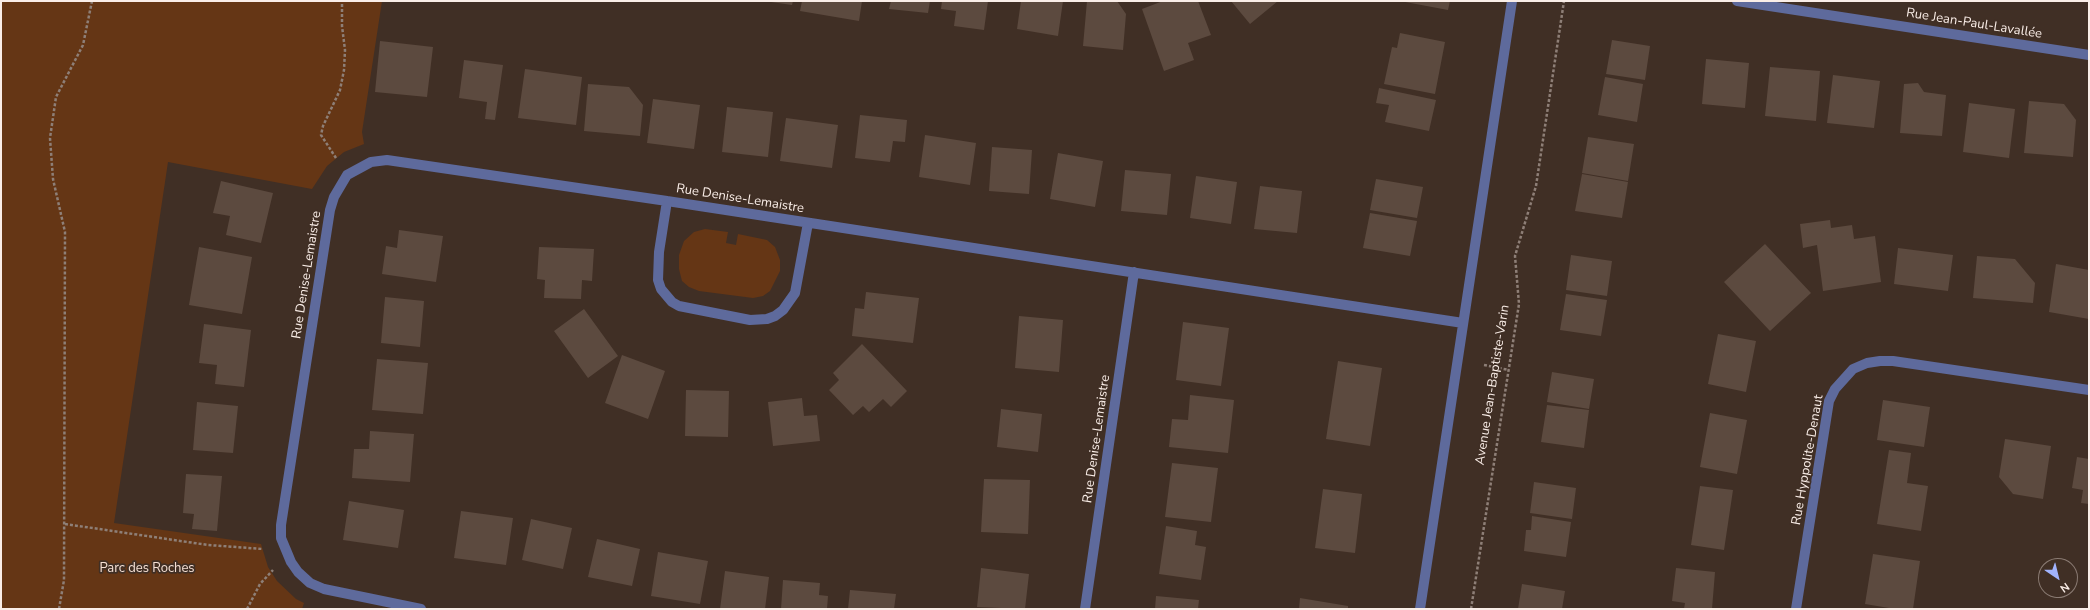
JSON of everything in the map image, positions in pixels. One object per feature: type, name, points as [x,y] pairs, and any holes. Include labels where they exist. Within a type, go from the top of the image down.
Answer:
[{"type":"street","points":[[1420,609],[1462,322],[1512,1]]},
{"type":"street","name":"Rue Jean-Paul-Lavallée","points":[[1737,1],[2089,55]]},
{"type":"street","name":"Rue Denise-Lemaistre","points":[[422,609],[324,589],[310,583],[298,572],[286,551],[281,538],[281,525],[330,210],[334,196],[348,175],[371,162],[387,160],[667,201],[1462,322]]},
{"type":"street","name":"Rue Denise-Lemaistre","points":[[667,201],[659,252],[658,280],[661,289],[672,302],[679,306],[750,320],[767,319],[774,316],[782,310],[795,293],[808,223]]},
{"type":"street","name":"Rue Denise-Lemaistre","points":[[1085,609],[1134,272]]},
{"type":"street","name":"Rue Hyppolite-Denaut","points":[[1796,609],[1829,401],[1835,389],[1853,370],[1867,363],[1880,361],[1893,362],[2089,390]]},
{"type":"path","points":[[59,609],[64,580],[65,524],[65,232],[53,179],[50,138],[56,97],[83,45],[92,1]]},
{"type":"path","points":[[336,158],[321,135],[323,126],[340,90],[344,70],[345,50],[342,26],[342,1]]},
{"type":"path","name":"Avenue Jean-Baptiste-Varin","points":[[1471,609],[1519,304],[1515,256],[1536,186],[1564,1]]},
{"type":"path","points":[[1484,365],[1509,370]]},
{"type":"path","points":[[65,524],[208,545],[286,551]]},
{"type":"path","points":[[247,609],[260,584],[272,570]]},
{"type":"green space","name":"Parc des Roches","points":[[1,1],[382,1],[362,132],[364,144],[344,152],[327,166],[312,189],[168,162],[114,523],[261,544],[268,567],[277,581],[296,599],[304,603],[302,609],[1,609]]},
{"type":"green space","points":[[705,229],[728,232],[726,243],[736,245],[738,234],[767,240],[775,247],[780,260],[780,271],[770,291],[763,296],[753,298],[699,291],[689,287],[682,281],[679,269],[679,255],[684,241],[694,232]]},
{"type":"building","points":[[764,1],[793,1],[792,5]]},
{"type":"building","points":[[802,1],[862,1],[859,21],[800,11]]},
{"type":"building","points":[[891,1],[930,1],[928,13],[889,9]]},
{"type":"building","points":[[942,1],[988,1],[984,30],[954,26],[956,11],[941,9]]},
{"type":"building","points":[[1021,1],[1063,1],[1058,36],[1017,29]]},
{"type":"building","points":[[1087,1],[1117,1],[1126,14],[1123,50],[1083,46]]},
{"type":"building","points":[[1163,1],[1198,1],[1211,35],[1188,43],[1194,60],[1164,71],[1142,9]]},
{"type":"building","points":[[1231,1],[1278,1],[1250,24]]},
{"type":"building","points":[[1400,1],[1450,1],[1448,10]]},
{"type":"building","points":[[1400,33],[1445,42],[1435,94],[1384,84],[1392,47],[1397,48]]},
{"type":"building","points":[[1612,40],[1650,46],[1645,80],[1606,74]]},
{"type":"building","points":[[380,41],[433,47],[427,97],[375,92]]},
{"type":"building","points":[[1706,59],[1749,63],[1745,108],[1702,104]]},
{"type":"building","points":[[464,60],[503,65],[495,120],[485,119],[487,102],[459,98]]},
{"type":"building","points":[[1770,67],[1820,71],[1816,121],[1765,116]]},
{"type":"building","points":[[525,69],[582,77],[576,125],[518,118]]},
{"type":"building","points":[[1833,75],[1880,81],[1874,128],[1827,123]]},
{"type":"building","points":[[1605,77],[1643,84],[1637,122],[1598,115]]},
{"type":"building","points":[[1918,83],[1924,92],[1946,95],[1942,136],[1900,133],[1904,84]]},
{"type":"building","points":[[588,84],[629,87],[643,105],[640,136],[584,131]]},
{"type":"building","points":[[1379,88],[1436,100],[1429,131],[1385,122],[1389,105],[1376,103]]},
{"type":"building","points":[[653,99],[700,105],[694,149],[647,143]]},
{"type":"building","points":[[2029,101],[2064,104],[2076,120],[2073,157],[2024,153]]},
{"type":"building","points":[[1969,103],[2015,109],[2009,158],[1963,152]]},
{"type":"building","points":[[727,107],[773,112],[768,157],[722,152]]},
{"type":"building","points":[[860,115],[907,120],[905,142],[893,141],[890,162],[855,158]]},
{"type":"building","points":[[786,118],[838,125],[832,168],[780,161]]},
{"type":"building","points":[[925,135],[976,143],[970,185],[919,177]]},
{"type":"building","points":[[1588,137],[1634,144],[1628,181],[1582,173]]},
{"type":"building","points":[[992,147],[1032,150],[1029,194],[989,191]]},
{"type":"building","points":[[1058,153],[1103,161],[1095,207],[1050,199]]},
{"type":"building","points":[[1125,170],[1171,174],[1167,215],[1121,211]]},
{"type":"building","points":[[1582,174],[1628,182],[1622,218],[1575,211]]},
{"type":"building","points":[[1196,176],[1237,182],[1231,224],[1190,218]]},
{"type":"building","points":[[1376,179],[1423,187],[1417,218],[1370,210]]},
{"type":"building","points":[[221,181],[273,193],[261,243],[226,235],[230,216],[213,213]]},
{"type":"building","points":[[1260,186],[1302,191],[1297,233],[1254,229]]},
{"type":"building","points":[[1370,213],[1417,221],[1410,256],[1363,248]]},
{"type":"building","points":[[1830,220],[1831,228],[1852,225],[1854,239],[1875,236],[1881,282],[1823,291],[1817,245],[1803,248],[1800,224]]},
{"type":"building","points":[[399,230],[443,236],[436,282],[382,274],[386,246],[397,248]]},
{"type":"building","points":[[1765,244],[1811,293],[1770,331],[1724,282]]},
{"type":"building","points":[[199,247],[252,257],[242,314],[189,305]]},
{"type":"building","points":[[539,247],[594,249],[592,281],[582,280],[581,299],[544,298],[545,280],[537,279]]},
{"type":"building","points":[[1898,248],[1953,255],[1948,291],[1894,284]]},
{"type":"building","points":[[1571,255],[1612,261],[1607,296],[1566,290]]},
{"type":"building","points":[[1977,256],[2015,259],[2035,283],[2033,303],[1973,298]]},
{"type":"building","points":[[2056,264],[2089,270],[2089,319],[2049,312]]},
{"type":"building","points":[[866,292],[919,298],[913,343],[852,336],[855,308],[864,309]]},
{"type":"building","points":[[1566,294],[1607,300],[1601,336],[1560,330]]},
{"type":"building","points":[[385,297],[424,301],[420,347],[381,343]]},
{"type":"building","points":[[584,309],[618,356],[588,378],[554,331]]},
{"type":"building","points":[[1019,316],[1063,320],[1059,372],[1015,368]]},
{"type":"building","points":[[1183,322],[1229,328],[1221,386],[1176,380]]},
{"type":"building","points":[[204,324],[251,330],[244,387],[215,384],[217,365],[199,363]]},
{"type":"building","points":[[1718,334],[1756,341],[1746,392],[1708,384]]},
{"type":"building","points":[[862,344],[907,391],[891,407],[883,399],[869,412],[863,406],[853,415],[829,390],[839,380],[833,373]]},
{"type":"building","points":[[622,355],[665,371],[648,419],[605,403]]},
{"type":"building","points":[[377,359],[428,363],[423,414],[372,410]]},
{"type":"building","points":[[1338,361],[1382,368],[1370,446],[1326,439]]},
{"type":"building","points":[[1552,372],[1594,379],[1589,409],[1547,402]]},
{"type":"building","points":[[686,390],[729,391],[728,437],[685,436]]},
{"type":"building","points":[[1190,395],[1234,400],[1228,453],[1169,447],[1172,419],[1188,420]]},
{"type":"building","points":[[802,398],[804,416],[817,415],[820,441],[773,446],[768,402]]},
{"type":"building","points":[[1883,400],[1930,407],[1924,447],[1877,440]]},
{"type":"building","points":[[197,402],[238,406],[233,453],[193,450]]},
{"type":"building","points":[[1547,405],[1589,410],[1584,448],[1541,442]]},
{"type":"building","points":[[1001,409],[1042,414],[1038,452],[997,447]]},
{"type":"building","points":[[1710,413],[1747,420],[1737,474],[1700,467]]},
{"type":"building","points":[[370,431],[414,434],[410,482],[352,478],[354,449],[369,449]]},
{"type":"building","points":[[2005,439],[2051,446],[2043,499],[2013,494],[1999,477]]},
{"type":"building","points":[[1889,450],[1911,453],[1907,483],[1928,486],[1921,531],[1877,524]]},
{"type":"building","points":[[2077,457],[2089,459],[2089,504],[2081,503],[2083,490],[2072,488]]},
{"type":"building","points":[[1172,463],[1218,468],[1211,522],[1165,517]]},
{"type":"building","points":[[186,474],[222,476],[217,531],[192,529],[194,514],[183,513]]},
{"type":"building","points":[[984,479],[1030,480],[1028,534],[981,532]]},
{"type":"building","points":[[1534,482],[1576,488],[1572,519],[1530,513]]},
{"type":"building","points":[[1700,486],[1733,490],[1724,550],[1691,545]]},
{"type":"building","points":[[1323,489],[1362,494],[1355,553],[1315,548]]},
{"type":"building","points":[[349,501],[404,510],[398,548],[343,540]]},
{"type":"building","points":[[461,511],[513,518],[506,565],[454,558]]},
{"type":"building","points":[[1532,516],[1571,522],[1566,557],[1524,551],[1526,530],[1531,530]]},
{"type":"building","points":[[531,519],[572,528],[563,569],[522,560]]},
{"type":"building","points":[[1166,526],[1197,531],[1195,545],[1206,547],[1201,580],[1159,574]]},
{"type":"building","points":[[597,539],[640,549],[632,586],[588,577]]},
{"type":"building","points":[[658,552],[708,561],[700,604],[651,596]]},
{"type":"building","points":[[1873,554],[1920,561],[1913,609],[1895,609],[1865,604]]},
{"type":"building","points":[[981,568],[1029,574],[1025,609],[977,607]]},
{"type":"building","points":[[1676,568],[1715,572],[1712,609],[1684,609],[1685,603],[1672,601]]},
{"type":"building","points":[[725,571],[769,577],[765,609],[720,609]]},
{"type":"building","points":[[783,580],[820,583],[819,595],[828,596],[827,609],[781,609]]},
{"type":"building","points":[[1522,584],[1565,591],[1562,609],[1518,609]]},
{"type":"building","points":[[850,590],[896,594],[894,609],[848,609]]},
{"type":"building","points":[[1156,596],[1199,600],[1198,609],[1155,609]]},
{"type":"building","points":[[1300,598],[1348,606],[1348,609],[1299,609]]}]
